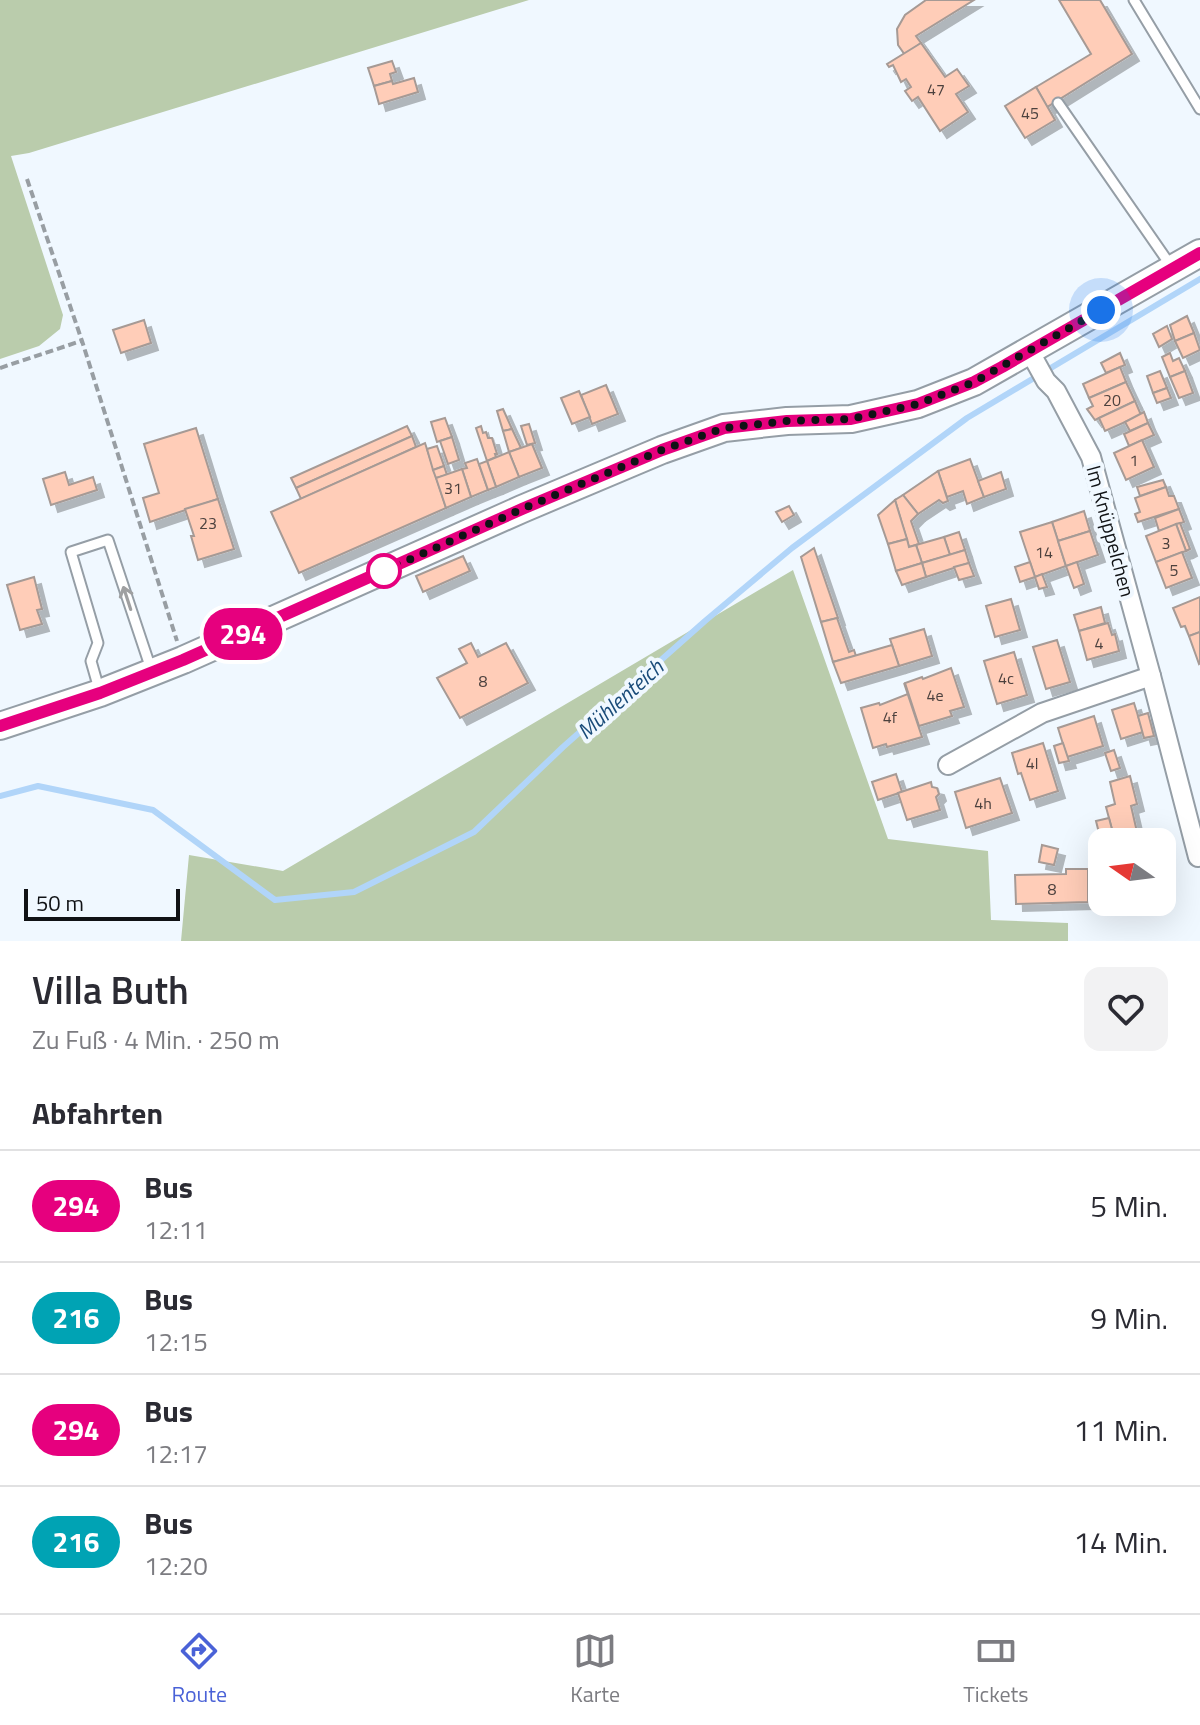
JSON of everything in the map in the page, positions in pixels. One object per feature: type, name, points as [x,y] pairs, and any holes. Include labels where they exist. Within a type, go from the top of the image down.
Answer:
[{"type":"main road","points":[[0,726],[100,693],[183,660],[522,509],[662,450],[724,428],[787,421],[851,419],[918,404],[974,382],[1037,366],[1173,268],[1200,253]]},
{"type":"street","name":"Im Knüppelchen","points":[[1037,366],[1056,391],[1091,457],[1198,857]]},
{"type":"street","points":[[948,765],[1042,713],[1151,676]]},
{"type":"lane","points":[[1134,0],[1200,109]]},
{"type":"lane","points":[[1058,103],[1173,268]]},
{"type":"lane","points":[[100,693],[91,661],[98,643],[71,552],[108,540],[152,672]]},
{"type":"path","points":[[27,179],[183,660]]},
{"type":"path","points":[[0,368],[82,341]]},
{"type":"green space","points":[[0,0],[529,0],[11,156],[63,315],[60,329],[39,346],[0,359]]},
{"type":"green space","points":[[793,570],[888,839],[988,851],[991,920],[1068,923],[1068,941],[181,941],[189,855],[283,871]]},
{"type":"building","points":[[926,0],[974,0],[916,36],[921,43],[905,55],[898,45],[897,29],[905,15]]},
{"type":"building","points":[[1059,0],[1100,0],[1132,54],[1047,107],[1036,87],[1091,54]]},
{"type":"building","points":[[921,43],[945,77],[957,69],[969,86],[956,94],[968,112],[940,131],[918,97],[912,101],[905,91],[911,87],[906,79],[901,82],[893,65],[889,67],[887,64]]},
{"type":"building","points":[[392,61],[396,72],[390,74],[392,81],[374,86],[368,68]]},
{"type":"building","points":[[414,78],[418,92],[379,104],[374,86]]},
{"type":"building","points":[[1036,87],[1055,120],[1025,138],[1005,106]]},
{"type":"building","points":[[1187,316],[1194,333],[1175,341],[1170,325]]},
{"type":"building","points":[[144,320],[151,343],[121,353],[113,330]]},
{"type":"building","points":[[1167,326],[1172,339],[1159,347],[1153,334]]},
{"type":"building","points":[[1194,333],[1200,350],[1183,358],[1175,341]]},
{"type":"building","points":[[1120,353],[1125,365],[1106,373],[1101,363]]},
{"type":"building","points":[[1170,353],[1173,361],[1179,358],[1185,371],[1170,377],[1162,357]]},
{"type":"building","points":[[1120,367],[1126,382],[1089,398],[1083,384]]},
{"type":"building","points":[[1160,371],[1167,388],[1153,393],[1147,376]]},
{"type":"building","points":[[1185,371],[1193,393],[1179,398],[1170,377]]},
{"type":"building","points":[[1126,382],[1135,401],[1095,420],[1087,409],[1093,406],[1089,398]]},
{"type":"building","points":[[606,385],[618,414],[592,424],[581,395]]},
{"type":"building","points":[[1167,388],[1171,398],[1157,403],[1153,393]]},
{"type":"building","points":[[579,391],[590,417],[572,424],[561,398]]},
{"type":"building","points":[[1135,401],[1141,415],[1105,431],[1099,418]]},
{"type":"building","points":[[503,409],[512,429],[503,431],[497,411]]},
{"type":"building","points":[[1144,412],[1148,423],[1130,431],[1125,422]]},
{"type":"building","points":[[445,418],[452,437],[437,442],[431,422]]},
{"type":"building","points":[[1148,423],[1154,435],[1129,446],[1124,434]]},
{"type":"building","points":[[529,424],[535,443],[527,445],[521,426]]},
{"type":"building","points":[[407,426],[412,436],[296,488],[291,478]]},
{"type":"building","points":[[481,426],[483,433],[492,438],[497,454],[487,461],[476,428]]},
{"type":"building","points":[[196,428],[218,499],[150,522],[143,498],[159,493],[144,444]]},
{"type":"building","points":[[512,429],[521,448],[509,452],[503,431]]},
{"type":"building","points":[[412,436],[416,447],[301,499],[296,488]]},
{"type":"building","points":[[452,437],[459,460],[448,464],[440,441]]},
{"type":"building","points":[[1142,440],[1154,467],[1126,480],[1114,453]]},
{"type":"building","points":[[425,443],[446,508],[299,573],[271,512]]},
{"type":"building","points":[[532,444],[542,468],[519,477],[509,452]]},
{"type":"building","points":[[437,446],[444,466],[433,470],[427,449]]},
{"type":"building","points":[[509,452],[519,477],[496,487],[487,461]]},
{"type":"building","points":[[477,459],[488,490],[471,497],[462,469],[467,468],[465,463]]},
{"type":"building","points":[[970,459],[984,497],[967,504],[963,491],[947,497],[938,471]]},
{"type":"building","points":[[487,461],[496,487],[488,490],[479,464]]},
{"type":"building","points":[[444,466],[447,475],[436,478],[433,470]]},
{"type":"building","points":[[462,469],[471,497],[446,508],[436,478]]},
{"type":"building","points":[[938,471],[948,501],[943,503],[939,500],[918,514],[903,495]]},
{"type":"building","points":[[65,472],[69,485],[93,477],[97,490],[51,505],[43,479]]},
{"type":"building","points":[[1001,472],[1006,489],[984,497],[978,481]]},
{"type":"building","points":[[1163,480],[1166,487],[1140,496],[1137,487]]},
{"type":"building","points":[[1166,487],[1179,509],[1138,522],[1135,514],[1140,512],[1135,498]]},
{"type":"building","points":[[903,495],[918,514],[911,521],[919,544],[909,547],[895,500]]},
{"type":"building","points":[[218,499],[234,549],[198,560],[185,509]]},
{"type":"building","points":[[895,500],[907,539],[888,544],[878,515]]},
{"type":"building","points":[[789,506],[794,515],[782,522],[776,512]]},
{"type":"building","points":[[1179,509],[1184,522],[1159,531],[1155,518]]},
{"type":"building","points":[[1084,511],[1090,531],[1058,541],[1052,522]]},
{"type":"building","points":[[1052,522],[1066,566],[1035,577],[1020,532]]},
{"type":"building","points":[[1180,523],[1190,549],[1186,551],[1176,524]]},
{"type":"building","points":[[1176,524],[1186,551],[1156,562],[1146,536]]},
{"type":"building","points":[[1090,531],[1098,555],[1066,566],[1058,541]]},
{"type":"building","points":[[959,532],[965,550],[950,555],[944,537]]},
{"type":"building","points":[[944,537],[950,555],[922,563],[916,545]]},
{"type":"building","points":[[907,539],[909,547],[916,545],[922,563],[896,571],[888,544]]},
{"type":"building","points":[[814,548],[838,618],[821,622],[801,557]]},
{"type":"building","points":[[965,550],[969,563],[926,577],[922,563]]},
{"type":"building","points":[[1182,552],[1192,578],[1166,588],[1156,562]]},
{"type":"building","points":[[463,556],[470,571],[423,592],[416,576]]},
{"type":"building","points":[[1030,562],[1035,577],[1020,582],[1015,567]]},
{"type":"building","points":[[1077,562],[1084,584],[1074,588],[1066,566]]},
{"type":"building","points":[[922,563],[926,577],[902,585],[896,571]]},
{"type":"building","points":[[969,563],[974,576],[959,580],[954,567]]},
{"type":"building","points":[[1042,574],[1047,587],[1039,589],[1035,577]]},
{"type":"building","points":[[34,577],[42,609],[37,610],[42,624],[20,630],[7,585]]},
{"type":"building","points":[[1200,597],[1200,632],[1189,636],[1185,626],[1181,627],[1173,608]]},
{"type":"building","points":[[1011,599],[1020,630],[995,637],[986,606]]},
{"type":"building","points":[[1101,607],[1105,623],[1079,631],[1074,615]]},
{"type":"building","points":[[837,618],[849,652],[854,650],[856,656],[833,662],[821,622]]},
{"type":"building","points":[[1108,623],[1112,635],[1115,634],[1119,651],[1087,660],[1079,631]]},
{"type":"building","points":[[924,629],[932,656],[899,666],[890,639]]},
{"type":"building","points":[[1200,632],[1200,663],[1199,664],[1189,636]]},
{"type":"building","points":[[1057,640],[1070,682],[1046,689],[1033,647]]},
{"type":"building","points":[[471,643],[478,657],[506,643],[528,683],[460,718],[437,678],[467,663],[459,649]]},
{"type":"building","points":[[892,645],[899,666],[841,683],[833,662]]},
{"type":"building","points":[[1014,652],[1027,695],[997,704],[984,661]]},
{"type":"building","points":[[951,668],[964,707],[950,711],[952,716],[919,726],[905,683]]},
{"type":"building","points":[[908,694],[922,737],[873,748],[861,708],[880,705]]},
{"type":"building","points":[[1134,703],[1143,732],[1121,739],[1112,710]]},
{"type":"building","points":[[1148,713],[1154,736],[1144,738],[1138,716]]},
{"type":"building","points":[[1094,716],[1103,746],[1067,757],[1058,728]]},
{"type":"building","points":[[1043,743],[1058,791],[1030,800],[1012,753]]},
{"type":"building","points":[[1063,743],[1069,761],[1059,763],[1054,746]]},
{"type":"building","points":[[1114,750],[1120,768],[1111,771],[1105,753]]},
{"type":"building","points":[[896,774],[902,792],[878,800],[872,782]]},
{"type":"building","points":[[1130,776],[1137,804],[1131,806],[1136,828],[1112,828],[1106,807],[1115,804],[1110,782]]},
{"type":"building","points":[[1000,778],[1012,813],[966,828],[955,792]]},
{"type":"building","points":[[931,782],[939,794],[936,797],[940,810],[907,820],[898,793]]},
{"type":"building","points":[[1109,818],[1112,828],[1098,828],[1096,821]]},
{"type":"building","points":[[1042,845],[1058,849],[1054,865],[1039,862]]},
{"type":"building","points":[[1066,869],[1088,869],[1088,902],[1016,904],[1015,875],[1066,874]]},
{"type":"waterway","name":"Mühlenteich","points":[[0,796],[38,786],[153,810],[275,900],[354,892],[474,832],[563,747],[705,621],[792,548],[967,418],[1200,279]]},
{"type":"bus line","name":"294","points":[[0,726],[100,693],[183,660],[522,509],[662,450],[724,428],[787,421],[851,419],[918,404],[974,382],[1200,253]]},
{"type":"route","points":[[384,571],[662,450],[724,428],[787,421],[851,419],[918,404],[974,382],[1101,310]]}]
